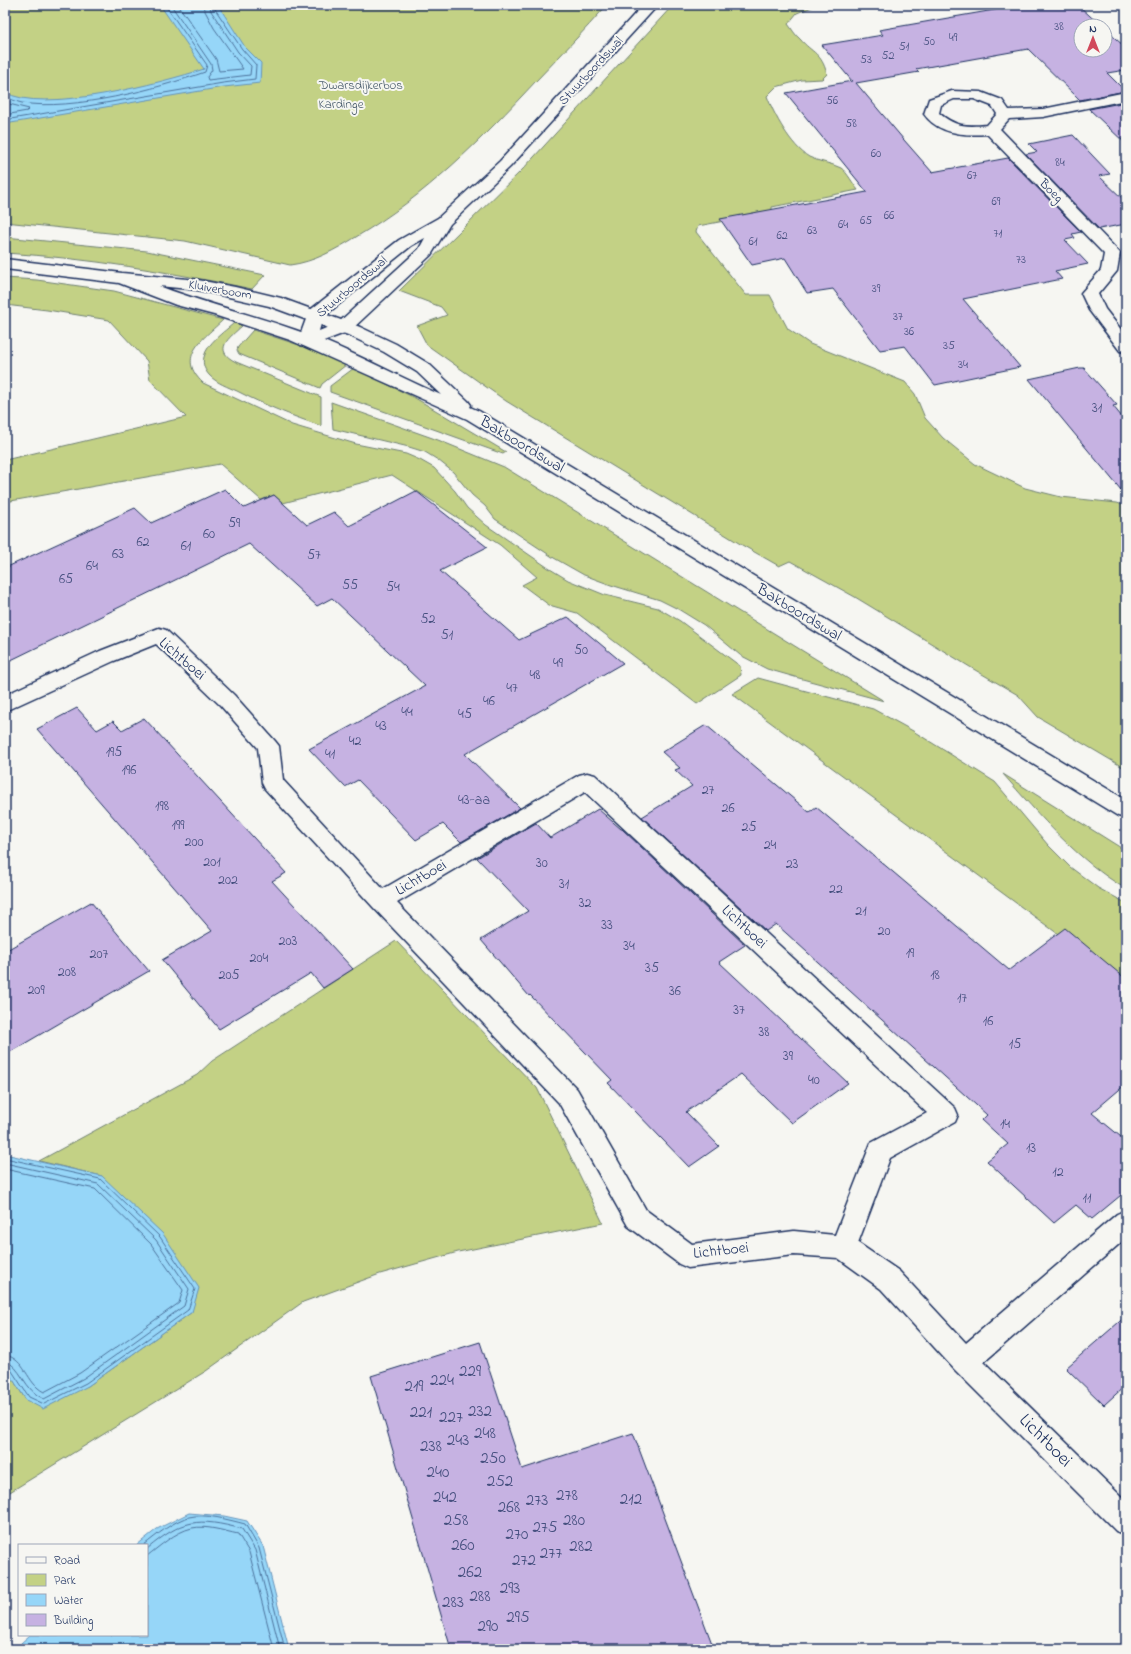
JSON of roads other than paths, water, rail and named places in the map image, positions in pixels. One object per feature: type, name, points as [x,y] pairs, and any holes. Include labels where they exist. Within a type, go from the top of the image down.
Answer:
[{"type":"street","name":"Stuurboordswal","points":[[307,341],[315,315],[405,243],[444,221],[505,164],[651,5]]},
{"type":"street","points":[[1005,115],[997,103],[976,95],[952,95],[934,102],[931,114],[944,125],[967,131],[990,129],[1005,115],[1043,112],[1126,96]]},
{"type":"street","name":"Boeg","points":[[990,129],[1112,253],[1109,271],[1089,293],[1097,310],[1126,347]]},
{"type":"street","name":"Stuurboordswal","points":[[307,341],[344,327],[425,252],[444,221]]},
{"type":"street","name":"Kluiverboom","points":[[5,264],[122,278],[198,285],[275,302],[315,315]]},
{"type":"street","name":"Kluiverboom","points":[[122,278],[182,301],[220,311],[307,341]]},
{"type":"street","name":"Bakboordswal","points":[[315,315],[390,348],[423,368],[473,415]]},
{"type":"street","name":"Bakboordswal","points":[[307,341],[367,366],[401,384],[473,415],[1126,810]]},
{"type":"street","name":"Lichtboei","points":[[5,704],[107,656],[158,635],[227,700],[268,746],[273,783],[381,901],[568,1096],[637,1218],[688,1256],[794,1243],[843,1247],[890,1280],[965,1361],[1126,1521]]},
{"type":"street","name":"Lichtboei","points":[[381,901],[587,781],[946,1115],[880,1151],[843,1247]]},
{"type":"street","points":[[965,1361],[1126,1222]]},
{"type":"water","points":[[160,5],[218,5],[245,47],[261,63],[260,83],[224,87],[5,124],[5,92],[22,98],[46,100],[73,98],[133,88],[204,69]]},
{"type":"water","points":[[5,1154],[102,1176],[163,1234],[199,1288],[192,1312],[88,1386],[43,1409],[26,1400],[5,1367]]},
{"type":"water","points":[[189,1513],[224,1516],[247,1521],[263,1546],[289,1649],[24,1649],[21,1643],[29,1636],[148,1636],[148,1544],[138,1544],[157,1529]]},
{"type":"park label","name":"Dwarsdijkerbos","points":[[361,85]]},
{"type":"park label","name":"Kardinge","points":[[341,104]]}]
